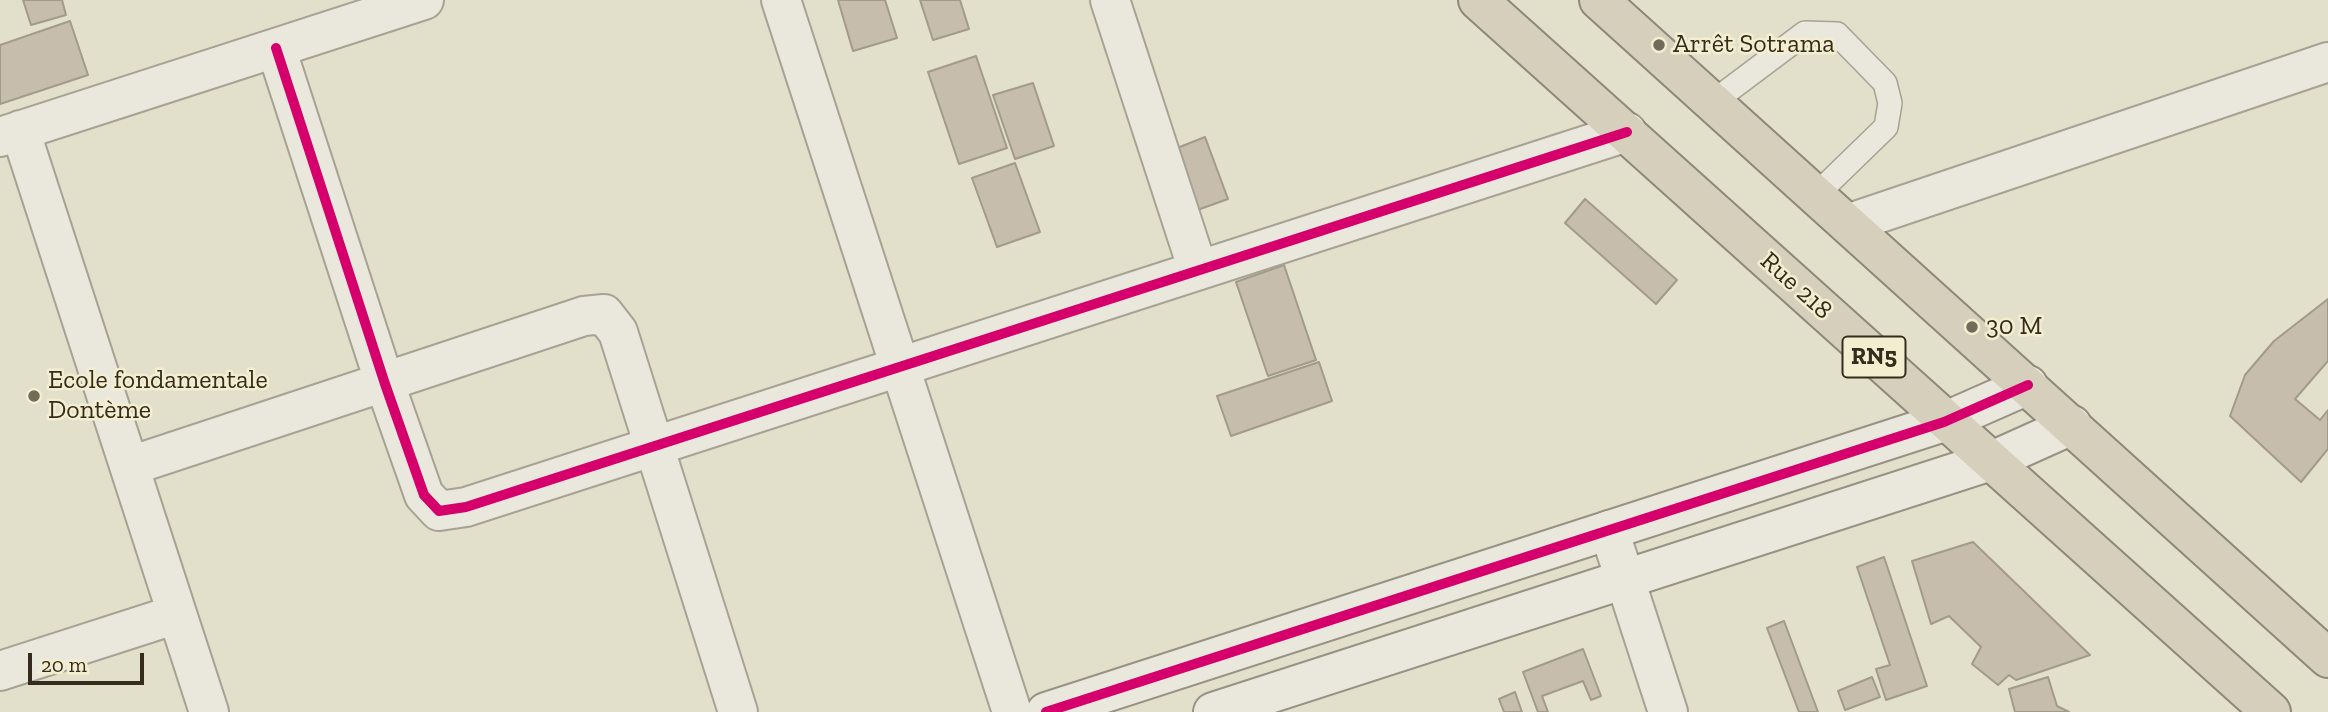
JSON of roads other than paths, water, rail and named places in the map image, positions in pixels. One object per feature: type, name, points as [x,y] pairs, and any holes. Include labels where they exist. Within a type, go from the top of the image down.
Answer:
[{"type":"highway","name":"Rue 218","points":[[1478,0],[1628,132],[1944,422],[1994,460],[2271,712]]},
{"type":"highway","points":[[1599,0],[1850,223],[2328,658]]},
{"type":"street","points":[[209,712],[130,466],[10,134],[276,48],[347,11],[424,0]]},
{"type":"street","points":[[781,0],[1012,712]]},
{"type":"street","points":[[1111,0],[1198,270]]},
{"type":"street","points":[[276,48],[385,384],[424,495],[439,511],[466,507],[1628,132]]},
{"type":"street","points":[[1850,223],[2328,61]]},
{"type":"street","points":[[130,466],[385,384],[584,316],[604,314],[618,332],[652,447],[738,712]]},
{"type":"street","points":[[1046,712],[1944,422],[2028,385]]},
{"type":"street","points":[[1213,712],[1994,460],[2072,425]]},
{"type":"street","points":[[1609,530],[1668,712]]},
{"type":"street","points":[[0,671],[177,614]]},
{"type":"lane","points":[[1713,102],[1805,33],[1837,34],[1885,83],[1890,103],[1886,127],[1817,194]]},
{"type":"place","name":"Arrêt Sotrama","points":[[1659,45]]},
{"type":"place","name":"30 M","points":[[1972,327]]},
{"type":"place","name":"Ecole fondamentale Dontème","points":[[34,396]]}]
